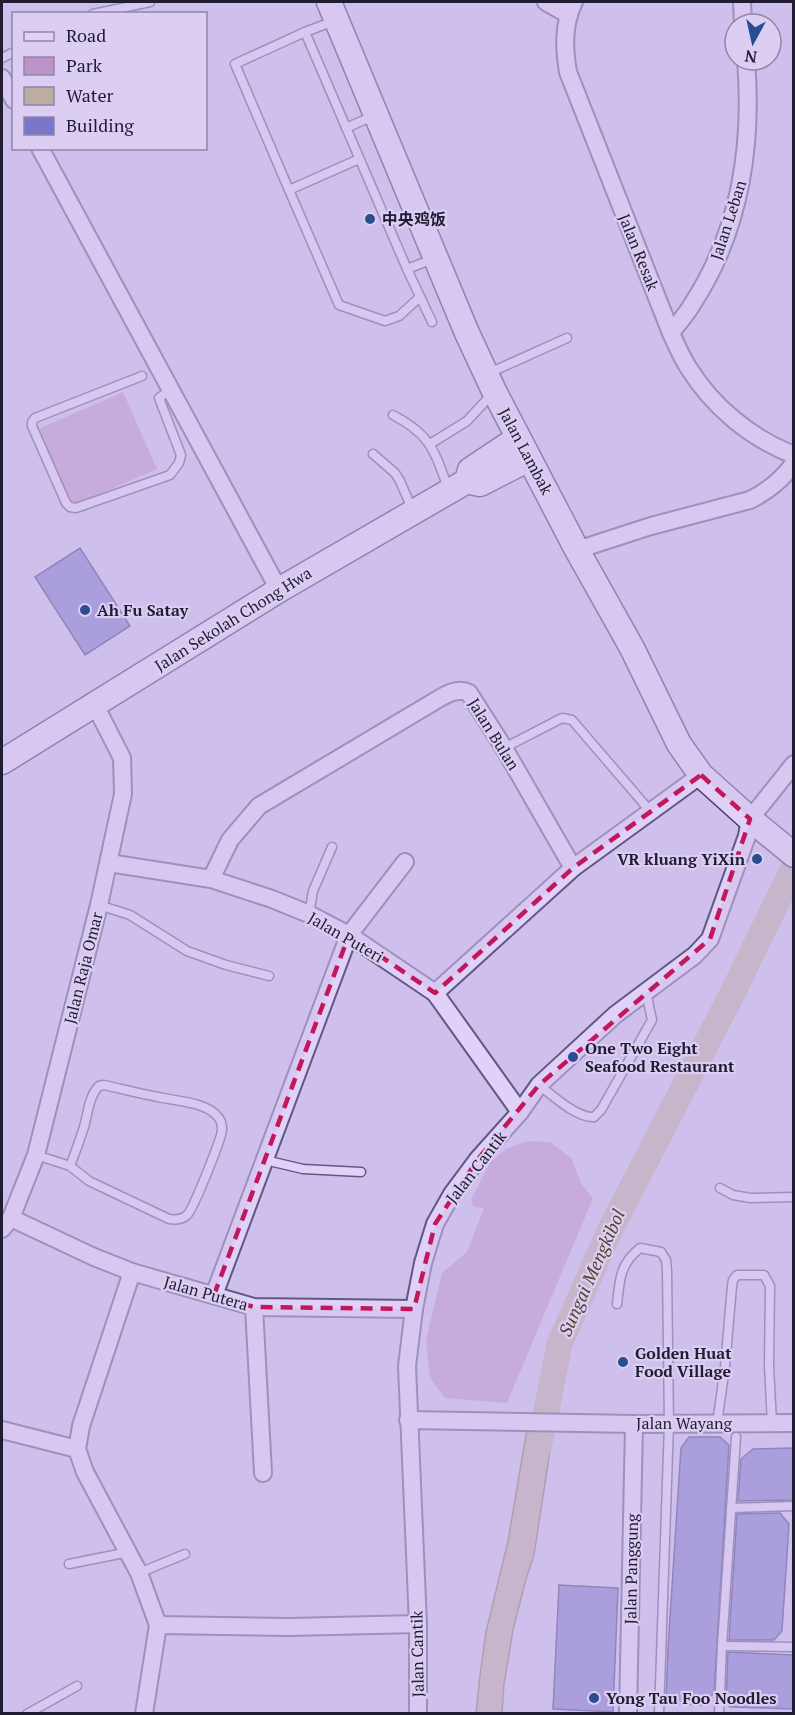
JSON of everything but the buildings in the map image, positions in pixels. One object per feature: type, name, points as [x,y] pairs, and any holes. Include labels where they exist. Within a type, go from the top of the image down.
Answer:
[{"type":"street","points":[[546,2],[572,8]]},
{"type":"street","name":"Jalan Resak","points":[[572,8],[564,39],[568,72],[671,333],[686,365],[716,404],[732,419],[777,448],[794,454]]},
{"type":"street","name":"Jalan Lambak","points":[[333,11],[467,333],[524,448],[577,550],[632,648],[680,744],[701,775],[794,855]]},
{"type":"street","name":"Jalan Leban","points":[[671,333],[693,304],[711,270],[735,210],[747,144],[749,96],[747,72]]},
{"type":"street","points":[[2,78],[12,96]]},
{"type":"street","points":[[40,150],[279,590]]},
{"type":"street","name":"Jalan Sekolah Chong Hwa","points":[[2,762],[279,590],[413,512],[458,486],[480,484],[524,448]]},
{"type":"street","points":[[577,550],[651,526],[750,500],[779,481],[794,463]]},
{"type":"street","name":"Jalan Bulan","points":[[211,879],[230,840],[259,806],[435,700],[454,691],[469,693],[504,748],[573,868]]},
{"type":"street","name":"Jalan Raja Omar","points":[[6,1223],[36,1155],[99,905],[123,794],[122,758],[95,705]]},
{"type":"street","points":[[758,826],[794,764]]},
{"type":"street","points":[[435,993],[573,868],[701,775]]},
{"type":"street","name":"Jalan Cantik","points":[[418,1713],[418,1624],[407,1366],[414,1309],[423,1263],[435,1224],[452,1194],[478,1159],[520,1112],[539,1085],[615,1015],[695,954],[710,939],[747,836],[758,826]]},
{"type":"street","points":[[214,1295],[349,935],[405,862]]},
{"type":"street","name":"Jalan Puteri","points":[[109,863],[211,879],[309,914],[349,935],[435,993],[520,1112]]},
{"type":"street","name":"Jalan Putera","points":[[6,1223],[132,1272],[254,1307],[414,1309]]},
{"type":"street","points":[[132,1272],[81,1426],[77,1449],[85,1472],[139,1573],[158,1625],[144,1713]]},
{"type":"street","points":[[254,1307],[263,1473]]},
{"type":"street","name":"Jalan Wayang","points":[[408,1420],[634,1424],[794,1423]]},
{"type":"street","name":"Jalan Panggung","points":[[628,1713],[634,1424]]},
{"type":"street","points":[[2,1430],[77,1449]]},
{"type":"street","points":[[158,1625],[289,1627],[418,1624]]},
{"type":"lane","points":[[102,12],[150,2]]},
{"type":"lane","points":[[333,11],[305,32],[235,64],[339,305],[385,321],[399,316],[420,297]]},
{"type":"lane","points":[[305,32],[407,270],[432,322]]},
{"type":"lane","points":[[346,128],[376,115]]},
{"type":"lane","points":[[289,190],[359,159]]},
{"type":"lane","points":[[407,270],[436,258]]},
{"type":"lane","points":[[430,444],[467,421],[491,382],[567,338]]},
{"type":"lane","points":[[142,376],[35,417],[32,422],[66,503],[70,507],[87,505],[170,475],[179,463],[181,455],[159,398],[170,390]]},
{"type":"lane","points":[[393,415],[417,429],[458,486]]},
{"type":"lane","points":[[373,454],[395,473],[413,512]]},
{"type":"lane","points":[[504,748],[562,718],[572,720],[651,812]]},
{"type":"lane","points":[[309,914],[313,891],[332,847]]},
{"type":"lane","points":[[99,905],[130,915],[187,951],[226,965],[268,976]]},
{"type":"lane","points":[[539,1085],[578,1113],[588,1118],[594,1117],[601,1110],[652,1020],[646,991]]},
{"type":"lane","points":[[36,1155],[70,1166],[89,1181],[169,1219],[178,1220],[188,1215],[220,1138],[222,1127],[219,1118],[209,1109],[182,1101],[158,1098],[104,1085],[99,1086],[94,1090],[91,1098],[70,1166]]},
{"type":"lane","points":[[265,1160],[303,1169],[361,1172]]},
{"type":"lane","points":[[720,1188],[733,1195],[751,1198],[794,1197]]},
{"type":"lane","points":[[617,1304],[621,1273],[629,1257],[640,1248],[661,1252],[666,1260],[667,1271],[669,1424],[660,1713]]},
{"type":"lane","points":[[717,1424],[732,1286],[737,1275],[764,1275],[770,1286],[769,1366],[772,1423]]},
{"type":"lane","points":[[719,1713],[736,1437]]},
{"type":"lane","points":[[731,1508],[794,1506]]},
{"type":"lane","points":[[69,1564],[129,1552]]},
{"type":"lane","points":[[139,1573],[185,1554]]},
{"type":"lane","points":[[722,1646],[794,1647]]},
{"type":"lane","points":[[27,1713],[77,1686]]},
{"type":"highlighted area","points":[[701,775],[750,819],[710,939],[539,1085],[478,1159],[435,1224],[414,1309],[254,1307],[214,1295],[349,935],[435,993],[573,868]]},
{"type":"green space","points":[[123,392],[157,469],[72,506],[38,429]]},
{"type":"green space","points":[[527,1141],[550,1142],[571,1158],[582,1185],[593,1198],[507,1403],[445,1398],[430,1378],[426,1340],[442,1273],[467,1252],[484,1208],[474,1207],[471,1200],[490,1162],[506,1149]]},
{"type":"water","points":[[527,1429],[553,1431],[534,1555],[513,1630],[504,1684],[502,1713],[476,1714],[486,1632],[508,1541]]},
{"type":"waterway","name":"Sungai Mengkibol","points":[[539,1446],[560,1343],[610,1230],[731,996],[794,867]]},
{"type":"place","name":"中央鸡饭","points":[[370,219]]},
{"type":"place","name":"Ah Fu Satay","points":[[85,610]]},
{"type":"place","name":"VR kluang YiXin","points":[[757,859]]},
{"type":"place","name":"One Two Eight Seafood Restaurant","points":[[573,1057]]},
{"type":"place","name":"Golden Huat Food Village","points":[[623,1362]]},
{"type":"place","name":"Yong Tau Foo Noodles","points":[[594,1698]]}]
